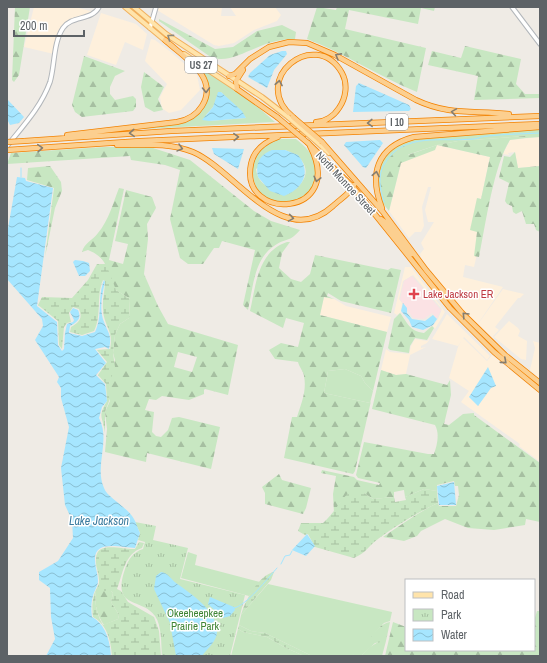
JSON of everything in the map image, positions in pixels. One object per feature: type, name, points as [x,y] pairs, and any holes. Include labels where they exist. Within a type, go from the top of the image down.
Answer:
[{"type":"highway","points":[[57,138],[72,134],[177,122],[195,115],[202,107],[206,97],[207,89],[203,76],[198,69],[165,40]]},
{"type":"highway","points":[[229,76],[235,74],[248,60],[262,50],[280,43],[307,43],[330,52],[431,107],[462,113],[507,114],[521,116]]},
{"type":"highway","points":[[237,89],[236,81],[246,66],[262,50]]},
{"type":"highway","name":"North Monroe Street","points":[[274,127],[280,124],[320,122],[337,112],[344,98],[346,88],[344,77],[332,61],[320,56],[309,55],[295,59],[286,67],[279,80],[278,92],[282,106],[290,117],[320,142],[330,149],[334,157],[383,212],[426,270],[462,313],[483,334],[540,383]]},
{"type":"highway","name":"North Monroe Street","points":[[237,89],[277,117],[308,143],[353,187],[409,259],[450,308],[479,338],[540,390]]},
{"type":"highway","name":"I 10","points":[[7,142],[274,127],[540,116]]},
{"type":"highway","name":"I 10","points":[[7,150],[100,143],[540,124]]},
{"type":"highway","points":[[383,212],[375,189],[376,173],[384,156],[400,142],[414,137],[540,127]]},
{"type":"highway","points":[[283,136],[266,142],[260,147],[254,156],[250,169],[252,182],[256,189],[260,195],[272,203],[284,205],[298,202],[311,193],[315,186],[318,164],[308,143]]},
{"type":"highway","points":[[100,143],[164,145],[192,152],[211,163],[270,211],[286,218],[307,219],[322,214],[329,210],[353,187],[355,180]]},
{"type":"highway","points":[[376,215],[388,224],[409,252],[415,254]]},
{"type":"highway","points":[[409,259],[413,260],[426,270]]},
{"type":"highway","points":[[479,338],[483,334]]},
{"type":"main road","name":"North Monroe Street","points":[[125,7],[165,40],[237,89]]},
{"type":"main road","name":"US 27","points":[[134,7],[192,52],[290,117]]},
{"type":"street","points":[[7,146],[42,101],[50,80],[62,29],[72,20],[94,14],[98,7]]},
{"type":"street","points":[[150,28],[156,7]]},
{"type":"street","points":[[512,7],[540,42]]},
{"type":"street","points":[[144,15],[154,13]]},
{"type":"shaded area","points":[[34,7],[75,7],[94,12],[71,19],[63,26],[54,54],[24,47]]},
{"type":"shaded area","points":[[157,7],[222,7],[221,16],[236,16],[230,7],[275,7],[281,15],[277,21],[254,30],[234,43],[219,46],[214,45],[157,10]]},
{"type":"shaded area","points":[[101,13],[136,24],[147,34],[143,50],[125,42],[116,65],[87,55]]},
{"type":"shaded area","points":[[151,39],[155,40],[172,53],[197,75],[200,90],[181,110],[169,113],[163,109],[160,97],[167,84],[145,61]]},
{"type":"shaded area","points":[[540,137],[540,166],[518,168],[515,152],[508,153],[509,155],[503,154],[510,140]]},
{"type":"shaded area","points":[[437,145],[490,157],[481,199],[478,198],[482,233],[474,267],[465,265],[463,277],[503,287],[477,325],[456,303],[421,258],[420,254],[424,249],[421,243],[434,222],[428,222],[425,210],[431,187],[428,187],[422,207],[424,226],[421,232],[415,232],[409,238],[389,211],[401,163]]},
{"type":"shaded area","points":[[405,267],[411,267],[445,312],[435,329],[433,326],[442,309],[413,275],[403,281],[399,299],[402,303],[401,312],[397,315],[394,313]]},
{"type":"shaded area","name":"Lake Jackson ER","points":[[412,276],[441,310],[437,319],[432,313],[424,319],[413,318],[400,299],[404,281]]},
{"type":"shaded area","points":[[503,289],[524,294],[518,298],[495,327],[499,330],[493,336],[494,339],[478,324]]},
{"type":"shaded area","points":[[324,297],[334,299],[346,306],[391,317],[387,332],[320,315]]},
{"type":"shaded area","points":[[447,314],[490,356],[487,360],[464,337],[458,346],[432,339]]},
{"type":"shaded area","points":[[509,321],[520,331],[518,336],[527,341],[526,360],[521,359],[494,337]]},
{"type":"shaded area","points":[[431,337],[427,343],[421,346],[421,348],[426,347],[410,355],[406,374],[396,375],[381,370],[386,349],[390,352],[409,354],[415,339],[427,341]]},
{"type":"shaded area","points":[[463,338],[487,361],[492,355],[540,394],[540,462],[519,446],[520,444],[461,402],[469,391],[449,378],[458,347]]},
{"type":"shaded area","points":[[533,341],[540,343],[540,379],[530,370],[535,348]]},
{"type":"green space","points":[[15,7],[30,7],[19,75],[14,82],[12,80]]},
{"type":"green space","points":[[317,7],[336,10],[337,7],[435,7],[434,11],[421,8],[418,24],[349,10],[345,29],[426,48],[417,92],[335,51],[307,39]]},
{"type":"green space","points":[[159,19],[215,49],[233,47],[257,31],[282,25],[296,32],[295,39],[280,40],[234,57],[218,59],[212,58],[159,21]]},
{"type":"green space","points":[[465,46],[521,59],[516,84],[525,94],[540,94],[540,98],[474,100],[478,76],[428,65],[432,51],[461,58]]},
{"type":"green space","points":[[84,56],[125,71],[115,76],[110,87],[110,94],[115,100],[133,96],[136,99],[136,107],[133,111],[82,117],[75,112],[72,105]]},
{"type":"green space","points":[[201,68],[250,100],[275,122],[105,131],[179,122],[197,115],[203,109],[208,97]],"holes":[[[221,92],[246,118],[209,121],[206,115],[213,107]]]},
{"type":"green space","points":[[144,72],[164,87],[158,99],[163,110],[154,112],[145,107],[141,87]]},
{"type":"green space","points":[[540,128],[540,137],[526,138],[526,136],[458,141],[437,145],[407,155],[410,143],[378,194],[377,172],[379,165],[391,150],[408,140],[414,138]]},
{"type":"green space","points":[[526,136],[526,138],[510,140],[504,151],[491,196],[479,257],[474,256],[477,232],[470,230],[477,198],[481,199],[490,157],[437,145],[458,141]]},
{"type":"green space","points":[[296,139],[308,150],[315,165],[315,180],[310,191],[301,198],[289,202],[277,202],[265,197],[257,188],[253,174],[253,163],[258,154],[265,145],[275,140]],"holes":[[[285,150],[294,154],[304,164],[306,170],[302,182],[296,188],[288,194],[272,189],[263,184],[257,175],[256,169]]]},
{"type":"green space","points":[[409,143],[411,143],[408,155],[437,145],[435,150],[401,163],[389,211],[381,201],[379,194],[381,192],[380,176],[382,169],[390,157]]},
{"type":"green space","points":[[105,147],[150,147],[190,160],[254,211],[271,221],[300,230],[293,237],[278,243],[262,258],[255,275],[248,310],[243,305],[255,250],[222,241],[219,248],[214,248],[203,264],[188,264],[180,258],[170,219],[180,170],[165,165],[131,160],[130,156],[7,164],[11,153]]},
{"type":"green space","points":[[515,152],[518,168],[540,166],[540,232],[536,230],[534,224],[526,224],[522,211],[516,214],[513,212],[512,206],[507,204],[505,201],[509,183],[499,178],[504,156],[510,157]]},
{"type":"green space","points":[[50,166],[61,182],[62,191],[55,208],[45,257],[54,188],[27,180],[28,168]]},
{"type":"green space","points":[[119,188],[124,189],[109,260],[123,264],[128,244],[115,241],[126,190],[152,197],[156,208],[147,224],[148,239],[144,274],[158,306],[168,324],[238,345],[228,395],[205,389],[204,394],[189,400],[162,396],[156,400],[149,399],[145,410],[154,412],[152,432],[156,436],[161,437],[168,430],[172,418],[179,417],[220,427],[211,469],[147,453],[146,462],[105,452],[107,429],[105,412],[110,401],[109,384],[115,360],[113,353],[115,335],[120,324],[129,318],[130,299],[116,290],[112,285],[105,263],[101,258],[88,250],[82,252],[85,246],[105,223]],"holes":[[[178,352],[197,357],[192,372],[174,367]]]},
{"type":"green space","points":[[287,242],[290,242],[282,253],[279,268],[291,279],[301,282],[310,274],[315,255],[388,270],[391,268],[401,270],[391,313],[341,301],[328,293],[327,296],[334,299],[324,297],[320,315],[387,332],[373,391],[365,383],[361,376],[345,369],[328,371],[324,393],[370,403],[371,401],[355,471],[353,474],[284,458],[292,417],[297,417],[303,397],[305,382],[298,362],[275,359],[269,350],[281,343],[298,347],[304,323],[286,318],[283,328],[250,311],[256,281],[264,262],[269,253]]},
{"type":"green space","points":[[97,264],[106,264],[116,290],[130,299],[129,318],[120,324],[115,335],[113,353],[115,367],[109,384],[111,396],[105,412],[105,433],[101,414],[107,401],[106,384],[98,375],[107,362],[97,350],[110,349],[111,343],[111,337],[105,321],[103,310],[105,281],[103,280],[101,286],[98,319],[94,331],[82,335],[70,332],[71,327],[80,320],[81,315],[79,309],[73,307],[69,313],[71,322],[67,323],[64,327],[62,349],[59,345],[58,321],[38,305],[42,297],[72,298],[88,280]]},
{"type":"green space","points":[[400,313],[409,326],[419,332],[424,333],[432,326],[434,328],[427,340],[415,338],[410,346],[409,353],[390,350],[388,348],[394,319]]},
{"type":"green space","points":[[345,369],[361,376],[365,383],[373,391],[370,403],[324,393],[328,371]]},
{"type":"green space","points":[[381,370],[396,375],[406,374],[447,385],[450,380],[451,395],[444,424],[449,425],[463,414],[474,413],[474,415],[540,463],[540,522],[526,519],[525,525],[494,530],[468,528],[445,519],[421,531],[417,536],[404,541],[383,537],[438,503],[439,506],[456,506],[459,495],[458,486],[455,486],[454,481],[437,485],[437,491],[424,489],[405,497],[404,490],[394,492],[394,497],[373,499],[364,493],[340,503],[334,513],[333,494],[336,476],[321,473],[322,470],[354,477],[357,480],[379,485],[380,483],[358,478],[356,475],[364,442],[434,454],[438,436],[435,425],[372,409]]},
{"type":"green space","points":[[279,474],[282,480],[311,488],[303,514],[265,504],[265,493],[262,487]]},
{"type":"green space","points":[[424,489],[437,491],[438,503],[396,527],[354,558],[315,547],[308,534],[305,535],[298,531],[301,523],[323,523],[348,493],[364,493],[373,499],[394,497],[395,502],[406,500],[405,497]]},
{"type":"green space","name":"Okeeheepkee Prairie Park","points":[[135,522],[156,526],[153,540],[188,548],[180,579],[245,595],[230,656],[162,656],[160,630],[155,616],[143,606],[130,601],[125,597],[122,591],[122,582],[128,562],[134,554],[143,549],[145,542],[138,540],[140,533]]},
{"type":"green space","points":[[139,542],[144,543],[142,548],[131,555],[125,565],[117,589],[121,591],[128,602],[154,617],[159,631],[161,656],[112,656],[111,645],[105,628],[93,617],[93,600],[95,593],[98,586],[99,582],[96,562],[97,553],[100,550],[111,547],[135,549]],"holes":[[[96,591],[111,591],[113,593],[111,602],[119,615],[118,619],[103,625],[96,608]]]},
{"type":"green space","points":[[188,552],[197,555],[195,565],[260,582],[249,596],[181,578]]},
{"type":"green space","points":[[274,572],[271,580],[241,615],[253,589],[263,578]]},
{"type":"green space","points":[[268,584],[392,612],[390,621],[384,623],[378,629],[360,652],[350,656],[312,656],[265,633],[251,631],[239,625],[241,615]]},
{"type":"green space","points":[[96,591],[111,591],[113,593],[111,602],[119,615],[118,619],[104,625],[97,609],[95,600]]},
{"type":"green space","points":[[537,611],[540,611],[540,656],[385,656],[393,622],[405,627],[405,651],[535,651],[535,618]]},
{"type":"green space","points":[[390,622],[386,641],[375,643],[361,656],[350,656],[362,648],[379,627]]},
{"type":"green space","points":[[239,625],[251,631],[265,633],[312,656],[304,656],[267,637],[243,632],[238,629]]},
{"type":"green space","points":[[238,629],[243,632],[267,637],[304,656],[231,656]]},
{"type":"green space","points":[[380,641],[386,641],[382,656],[361,656],[370,647]]},
{"type":"water","points":[[286,51],[287,54],[274,70],[267,88],[248,77],[250,73],[270,55]]},
{"type":"water","points":[[359,83],[409,105],[411,109],[409,111],[353,112],[356,86]]},
{"type":"water","points":[[218,92],[221,92],[242,111],[246,118],[209,121],[202,120],[213,107]]},
{"type":"water","points":[[7,99],[24,117],[19,123],[10,125],[7,119]]},
{"type":"water","points":[[380,140],[383,143],[366,168],[363,167],[344,145],[346,142]]},
{"type":"water","points":[[212,148],[244,149],[238,169],[214,154]]},
{"type":"water","points":[[272,150],[285,150],[298,155],[304,168],[305,174],[300,184],[291,193],[284,196],[270,191],[258,177],[257,168],[259,160],[264,154]]},
{"type":"water","name":"Lake Jackson","points":[[17,177],[25,178],[26,181],[53,188],[37,306],[57,322],[58,345],[62,351],[64,349],[67,324],[73,322],[74,320],[70,312],[73,308],[78,310],[79,318],[77,322],[70,326],[69,333],[82,336],[95,332],[99,320],[101,293],[104,280],[105,282],[101,307],[102,317],[110,335],[110,344],[109,349],[105,347],[95,349],[106,363],[96,375],[105,384],[107,401],[102,407],[99,418],[103,436],[101,480],[104,488],[112,498],[132,516],[140,533],[135,548],[110,546],[99,549],[96,553],[95,563],[98,581],[92,601],[92,617],[101,624],[104,629],[110,645],[111,656],[46,656],[55,639],[51,617],[50,588],[39,580],[39,572],[58,561],[73,538],[72,520],[65,505],[61,468],[69,427],[61,398],[61,388],[57,382],[59,377],[35,340],[43,326],[42,319],[7,279],[7,234]]},
{"type":"water","points":[[75,260],[89,263],[90,271],[85,276],[79,276],[73,262]]},
{"type":"water","points":[[403,303],[407,308],[407,313],[412,319],[425,321],[433,315],[437,319],[433,325],[423,330],[412,327],[409,320],[401,311]]},
{"type":"water","points":[[488,367],[496,386],[491,388],[478,406],[469,397]]},
{"type":"water","points":[[454,482],[456,505],[439,505],[437,486]]},
{"type":"water","points":[[307,534],[315,546],[306,556],[292,550]]},
{"type":"water","points":[[161,572],[168,575],[202,603],[213,617],[216,624],[217,635],[214,642],[202,656],[176,656],[170,623],[154,589],[156,576]]},
{"type":"water","points":[[210,597],[234,607],[235,610],[230,616],[223,618],[208,604]]},
{"type":"waterway","points":[[384,202],[380,187],[382,168],[393,153],[402,147],[424,140],[461,140],[477,139],[484,136],[494,135],[540,133]]},
{"type":"waterway","points":[[21,168],[21,177]]},
{"type":"waterway","points":[[281,564],[285,556],[290,555],[292,551]]},
{"type":"waterway","points":[[234,608],[251,597],[277,568]]},
{"type":"place","name":"Lake Jackson ER","points":[[414,294]]}]
